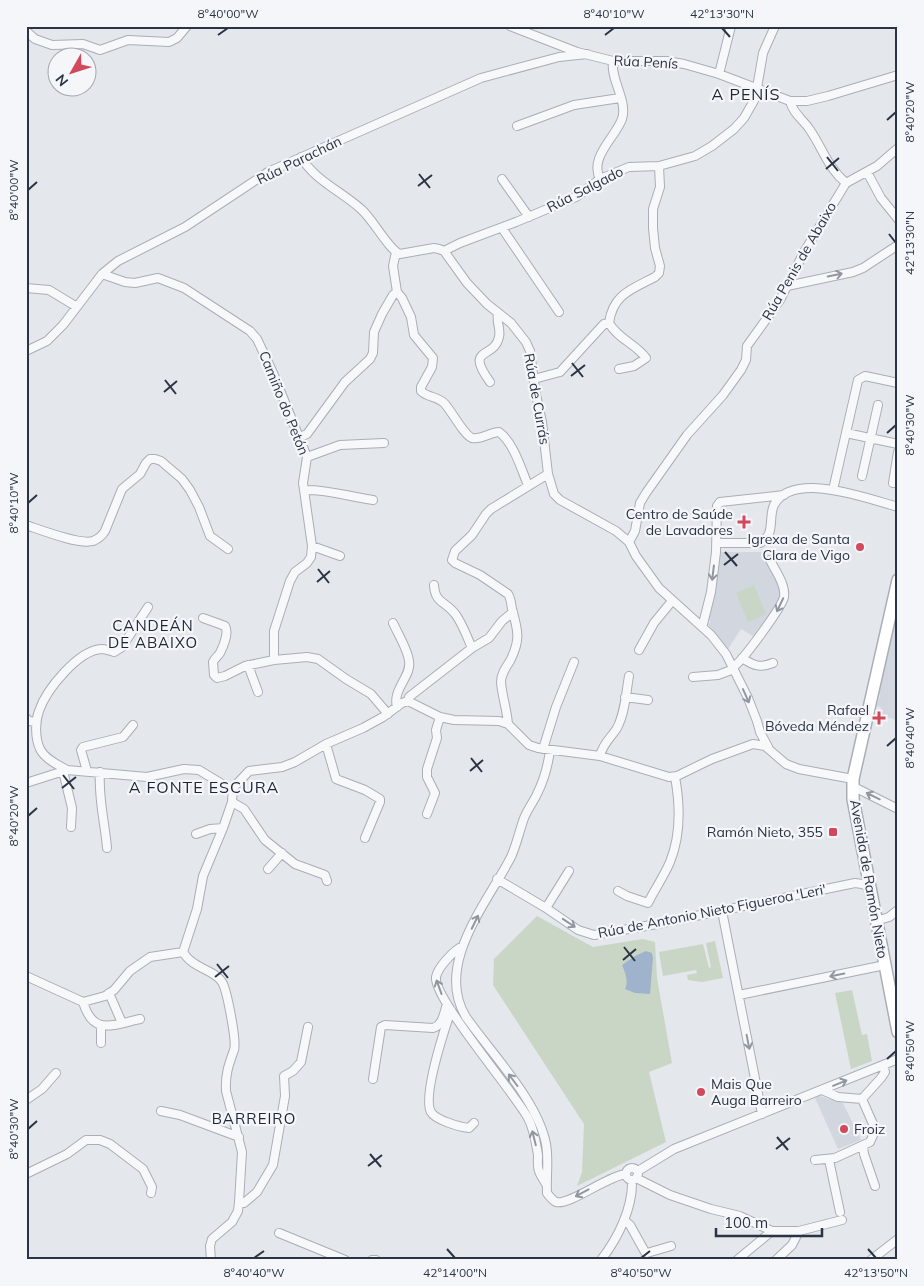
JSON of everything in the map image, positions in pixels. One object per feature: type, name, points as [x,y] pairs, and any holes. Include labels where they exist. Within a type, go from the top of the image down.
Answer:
[{"type":"main road","name":"Avenida de Ramón Nieto","points":[[898,580],[852,783],[853,799],[898,1032]]},
{"type":"street","points":[[26,31],[35,39],[52,45],[83,44],[100,50],[128,40],[169,42],[177,38],[187,26]]},
{"type":"street","name":"Rúa Penís","points":[[510,26],[587,54],[613,61],[667,61],[684,64],[719,74],[790,102],[807,101],[828,96],[898,75]]},
{"type":"street","points":[[719,74],[730,26]]},
{"type":"street","points":[[758,89],[763,53],[775,26]]},
{"type":"street","name":"Rúa Parachán","points":[[26,351],[47,340],[63,325],[102,274],[118,261],[185,227],[268,172],[481,78],[560,57],[587,54]]},
{"type":"street","points":[[600,179],[596,165],[621,121],[623,114],[612,68],[613,61]]},
{"type":"street","name":"Rúa Salgado","points":[[444,251],[576,197],[600,179],[629,167],[659,166],[696,156],[734,129],[744,118],[758,89]]},
{"type":"street","points":[[517,126],[574,105],[620,98]]},
{"type":"street","points":[[790,102],[795,112],[809,128],[833,171],[846,183],[877,166],[898,148]]},
{"type":"street","points":[[301,157],[318,177],[362,210],[377,226],[389,245],[396,252],[400,254],[434,248],[444,251]]},
{"type":"street","points":[[619,369],[634,366],[646,358],[641,350],[624,340],[609,322],[619,297],[659,273],[660,266],[655,248],[653,228],[653,209],[660,187],[659,166]]},
{"type":"street","points":[[867,172],[881,198],[898,219]]},
{"type":"street","points":[[502,179],[529,217]]},
{"type":"street","name":"Rúa Penis de Abaixo","points":[[629,542],[635,531],[640,503],[646,493],[686,435],[723,395],[741,370],[746,360],[747,346],[780,300],[804,252],[846,183]]},
{"type":"street","points":[[502,228],[559,312]]},
{"type":"street","points":[[787,286],[853,272],[863,268],[898,245]]},
{"type":"street","name":"Rúa de Currás","points":[[444,251],[467,283],[498,314],[511,323],[526,342],[530,351],[542,422],[548,474],[557,498],[616,531],[629,542]]},
{"type":"street","points":[[396,252],[392,266],[397,292],[402,298],[410,317],[414,335],[433,358],[432,367],[421,387],[421,391],[424,394],[440,399],[454,415],[466,434],[472,438],[478,438],[495,432],[503,434],[513,451],[528,486]]},
{"type":"street","name":"Camiño do Petón","points":[[102,274],[125,282],[135,283],[158,278],[184,288],[250,331],[273,372],[308,457],[303,483],[312,546]]},
{"type":"street","points":[[26,288],[49,290],[77,307]]},
{"type":"street","points":[[300,437],[307,434],[351,376],[370,359],[374,332],[382,314],[397,292]]},
{"type":"street","points":[[490,382],[479,365],[479,359],[481,355],[496,344],[499,337],[500,329],[496,320],[498,314]]},
{"type":"street","points":[[534,379],[560,372],[604,324],[609,322]]},
{"type":"street","points":[[833,490],[858,380],[865,376],[898,383]]},
{"type":"street","points":[[862,476],[878,404]]},
{"type":"street","points":[[846,433],[898,444]]},
{"type":"street","points":[[308,457],[340,445],[384,443]]},
{"type":"street","points":[[893,483],[898,452]]},
{"type":"street","points":[[26,525],[85,542],[93,541],[105,531],[122,488],[140,474],[150,459],[155,459],[161,461],[182,479],[199,507],[210,536],[228,549]]},
{"type":"street","points":[[508,724],[501,681],[518,637],[517,623],[511,599],[508,594],[480,575],[455,563],[452,560],[452,556],[477,529],[486,514],[548,474]]},
{"type":"street","points":[[701,626],[711,592],[717,543],[716,511],[720,502],[784,495],[802,489],[814,488],[833,490],[898,507]]},
{"type":"street","points":[[304,490],[320,490],[349,497],[373,500]]},
{"type":"street","points":[[717,543],[760,543],[765,540],[770,531],[774,505],[784,495]]},
{"type":"street","points":[[762,498],[771,505],[773,510]]},
{"type":"street","points":[[629,542],[650,578],[672,601],[701,626],[726,654],[734,668],[760,732],[769,748],[786,764],[852,783],[897,806]]},
{"type":"street","points":[[274,660],[274,631],[290,581],[295,572],[307,563],[311,557],[312,546],[340,556]]},
{"type":"street","points":[[693,677],[718,675],[734,668],[778,610],[784,596],[781,583],[770,560]]},
{"type":"street","points":[[434,585],[436,599],[445,603],[457,616],[472,648]]},
{"type":"street","points":[[639,650],[654,623],[672,601]]},
{"type":"street","points":[[71,827],[72,808],[65,771],[46,757],[40,749],[36,722],[43,703],[60,677],[72,664],[84,655],[101,649],[114,652],[122,646],[148,608]]},
{"type":"street","points":[[183,952],[197,909],[203,876],[232,802],[233,788],[249,771],[295,762],[326,744],[363,728],[388,714],[408,701],[409,697],[472,648],[489,638],[502,621],[514,612]]},
{"type":"street","points":[[203,618],[227,628],[220,654],[212,662],[214,675],[217,678],[226,676],[234,670],[248,665],[274,660],[307,657],[318,659],[346,680],[371,694],[388,714]]},
{"type":"street","points":[[393,623],[409,661],[405,676],[396,694],[395,701],[397,707]]},
{"type":"street","points":[[742,658],[755,666],[762,667],[773,664]]},
{"type":"street","points":[[574,662],[556,707],[547,750],[547,769],[537,796],[523,819],[510,857],[463,946],[456,972],[455,990],[466,1017],[524,1096],[539,1123],[546,1144],[546,1184],[548,1194],[552,1200],[564,1202],[614,1176],[626,1174],[629,1168],[632,1167],[635,1176],[622,1227],[612,1246],[601,1260]]},
{"type":"street","points":[[248,665],[258,692]]},
{"type":"street","points":[[600,756],[605,742],[617,727],[626,697],[629,676]]},
{"type":"street","points":[[626,697],[648,700]]},
{"type":"street","points":[[408,701],[440,717],[454,720],[499,721],[508,724],[529,745],[547,750],[600,756],[661,776],[675,776],[712,758],[753,744],[760,744],[769,748]]},
{"type":"street","points":[[427,814],[434,800],[435,793],[427,777],[427,769],[437,738],[436,730],[440,717]]},
{"type":"street","points":[[26,718],[29,721],[36,722]]},
{"type":"street","points":[[87,771],[83,747],[123,737],[133,725]]},
{"type":"street","points":[[753,744],[760,732]]},
{"type":"street","points":[[326,744],[336,779],[365,790],[380,799],[365,838]]},
{"type":"street","points":[[26,783],[65,771],[87,771],[147,777],[184,769],[199,770],[227,787],[233,788]]},
{"type":"street","points":[[100,772],[100,798],[106,826],[108,848]]},
{"type":"street","points":[[618,891],[648,903],[671,860],[677,833],[679,806],[675,776]]},
{"type":"street","points":[[232,802],[244,809],[265,840],[282,854],[295,864],[325,874],[328,881]]},
{"type":"street","points":[[196,834],[210,829],[223,828]]},
{"type":"street","points":[[268,869],[282,854]]},
{"type":"street","points":[[546,908],[569,871]]},
{"type":"street","name":"Rúa de Antonio Nieto Figueroa 'Leri'","points":[[498,880],[546,908],[578,930],[594,935],[855,883],[870,887]]},
{"type":"street","points":[[722,910],[762,1114]]},
{"type":"street","points":[[876,921],[888,917],[898,910]]},
{"type":"street","points":[[463,946],[453,952],[436,978],[437,986],[449,1007],[529,1120],[534,1136],[539,1172],[546,1184]]},
{"type":"street","points":[[26,976],[83,1002],[109,993],[143,961],[150,957],[183,952]]},
{"type":"street","points":[[183,952],[191,962],[222,981],[226,990],[234,1049],[228,1066],[226,1091],[242,1152],[239,1202],[238,1211],[232,1222],[212,1239],[210,1246],[211,1260]]},
{"type":"street","points":[[740,995],[884,965]]},
{"type":"street","points":[[109,993],[122,1023]]},
{"type":"street","points":[[83,1002],[90,1020],[95,1024],[122,1023],[140,1019]]},
{"type":"street","points":[[373,1079],[381,1027],[385,1025],[433,1028],[440,1024],[449,1007]]},
{"type":"street","points":[[449,1007],[432,1076],[429,1109],[432,1115],[459,1127],[469,1128],[474,1124]]},
{"type":"street","points":[[101,1025],[101,1043]]},
{"type":"street","points":[[239,1202],[244,1203],[257,1192],[273,1165],[285,1096],[284,1076],[293,1072],[301,1062],[308,1027]]},
{"type":"street","points":[[635,1176],[674,1149],[898,1059]]},
{"type":"street","points":[[862,1099],[885,1072],[883,1066]]},
{"type":"street","points":[[26,1100],[42,1089],[56,1073]]},
{"type":"street","points":[[822,1090],[838,1097],[862,1099]]},
{"type":"street","points":[[815,1160],[829,1160],[870,1142],[874,1133],[873,1124],[862,1099]]},
{"type":"street","points":[[161,1111],[180,1115],[239,1137]]},
{"type":"street","points":[[26,1174],[67,1154],[86,1140],[100,1140],[110,1144],[143,1169],[152,1187],[151,1193]]},
{"type":"street","points":[[863,1146],[875,1186]]},
{"type":"street","points":[[635,1176],[670,1195],[711,1209],[740,1216],[772,1231],[799,1231],[841,1216],[829,1160]]},
{"type":"street","points":[[624,1220],[630,1225],[645,1252],[671,1246]]},
{"type":"street","points":[[738,1260],[772,1231]]},
{"type":"street","points":[[776,1260],[792,1245],[799,1231]]},
{"type":"street","points":[[279,1233],[345,1260]]},
{"type":"street","points":[[871,1260],[898,1239]]},
{"type":"shaded area","points":[[719,552],[767,552],[767,560],[781,588],[781,596],[775,609],[753,636],[741,629],[728,649],[708,624],[711,622],[709,620]]},
{"type":"shaded area","points":[[898,606],[898,721],[879,714],[881,707],[877,706],[880,696],[877,691]]},
{"type":"shaded area","points":[[819,1096],[843,1103],[861,1140],[838,1149],[815,1098]]},
{"type":"green space","points":[[754,585],[766,614],[748,622],[736,593]]},
{"type":"green space","points":[[537,916],[593,947],[643,939],[655,942],[657,978],[672,1063],[649,1072],[666,1142],[577,1186],[582,1172],[584,1124],[493,985],[494,959]]},
{"type":"green space","points":[[715,941],[723,978],[702,982],[688,980],[687,975],[697,973],[696,970],[663,976],[659,952],[703,944],[709,968],[711,967],[706,943]]},
{"type":"green space","points":[[852,990],[862,1035],[867,1034],[872,1061],[851,1069],[835,993]]},
{"type":"water","points":[[646,951],[652,953],[653,958],[650,994],[635,993],[625,989],[627,980],[622,965]]},
{"type":"place","name":"Centro de Saúde de Lavadores","points":[[744,522]]},
{"type":"place","name":"Igrexa de Santa Clara de Vigo","points":[[860,547]]},
{"type":"place","name":"Rafael Bóveda Méndez","points":[[879,718]]},
{"type":"place","name":"Ramón Nieto, 355","points":[[833,832]]},
{"type":"place","name":"Mais Que Auga Barreiro","points":[[701,1092]]},
{"type":"place","name":"Froiz","points":[[844,1129]]},
{"type":"district","name":"A PENÍS","points":[[746,94]]},
{"type":"district","name":"CANDEÁN DE ABAIXO","points":[[153,634]]},
{"type":"district","name":"A FONTE ESCURA","points":[[204,787]]},
{"type":"district","name":"BARREIRO","points":[[254,1118]]}]
